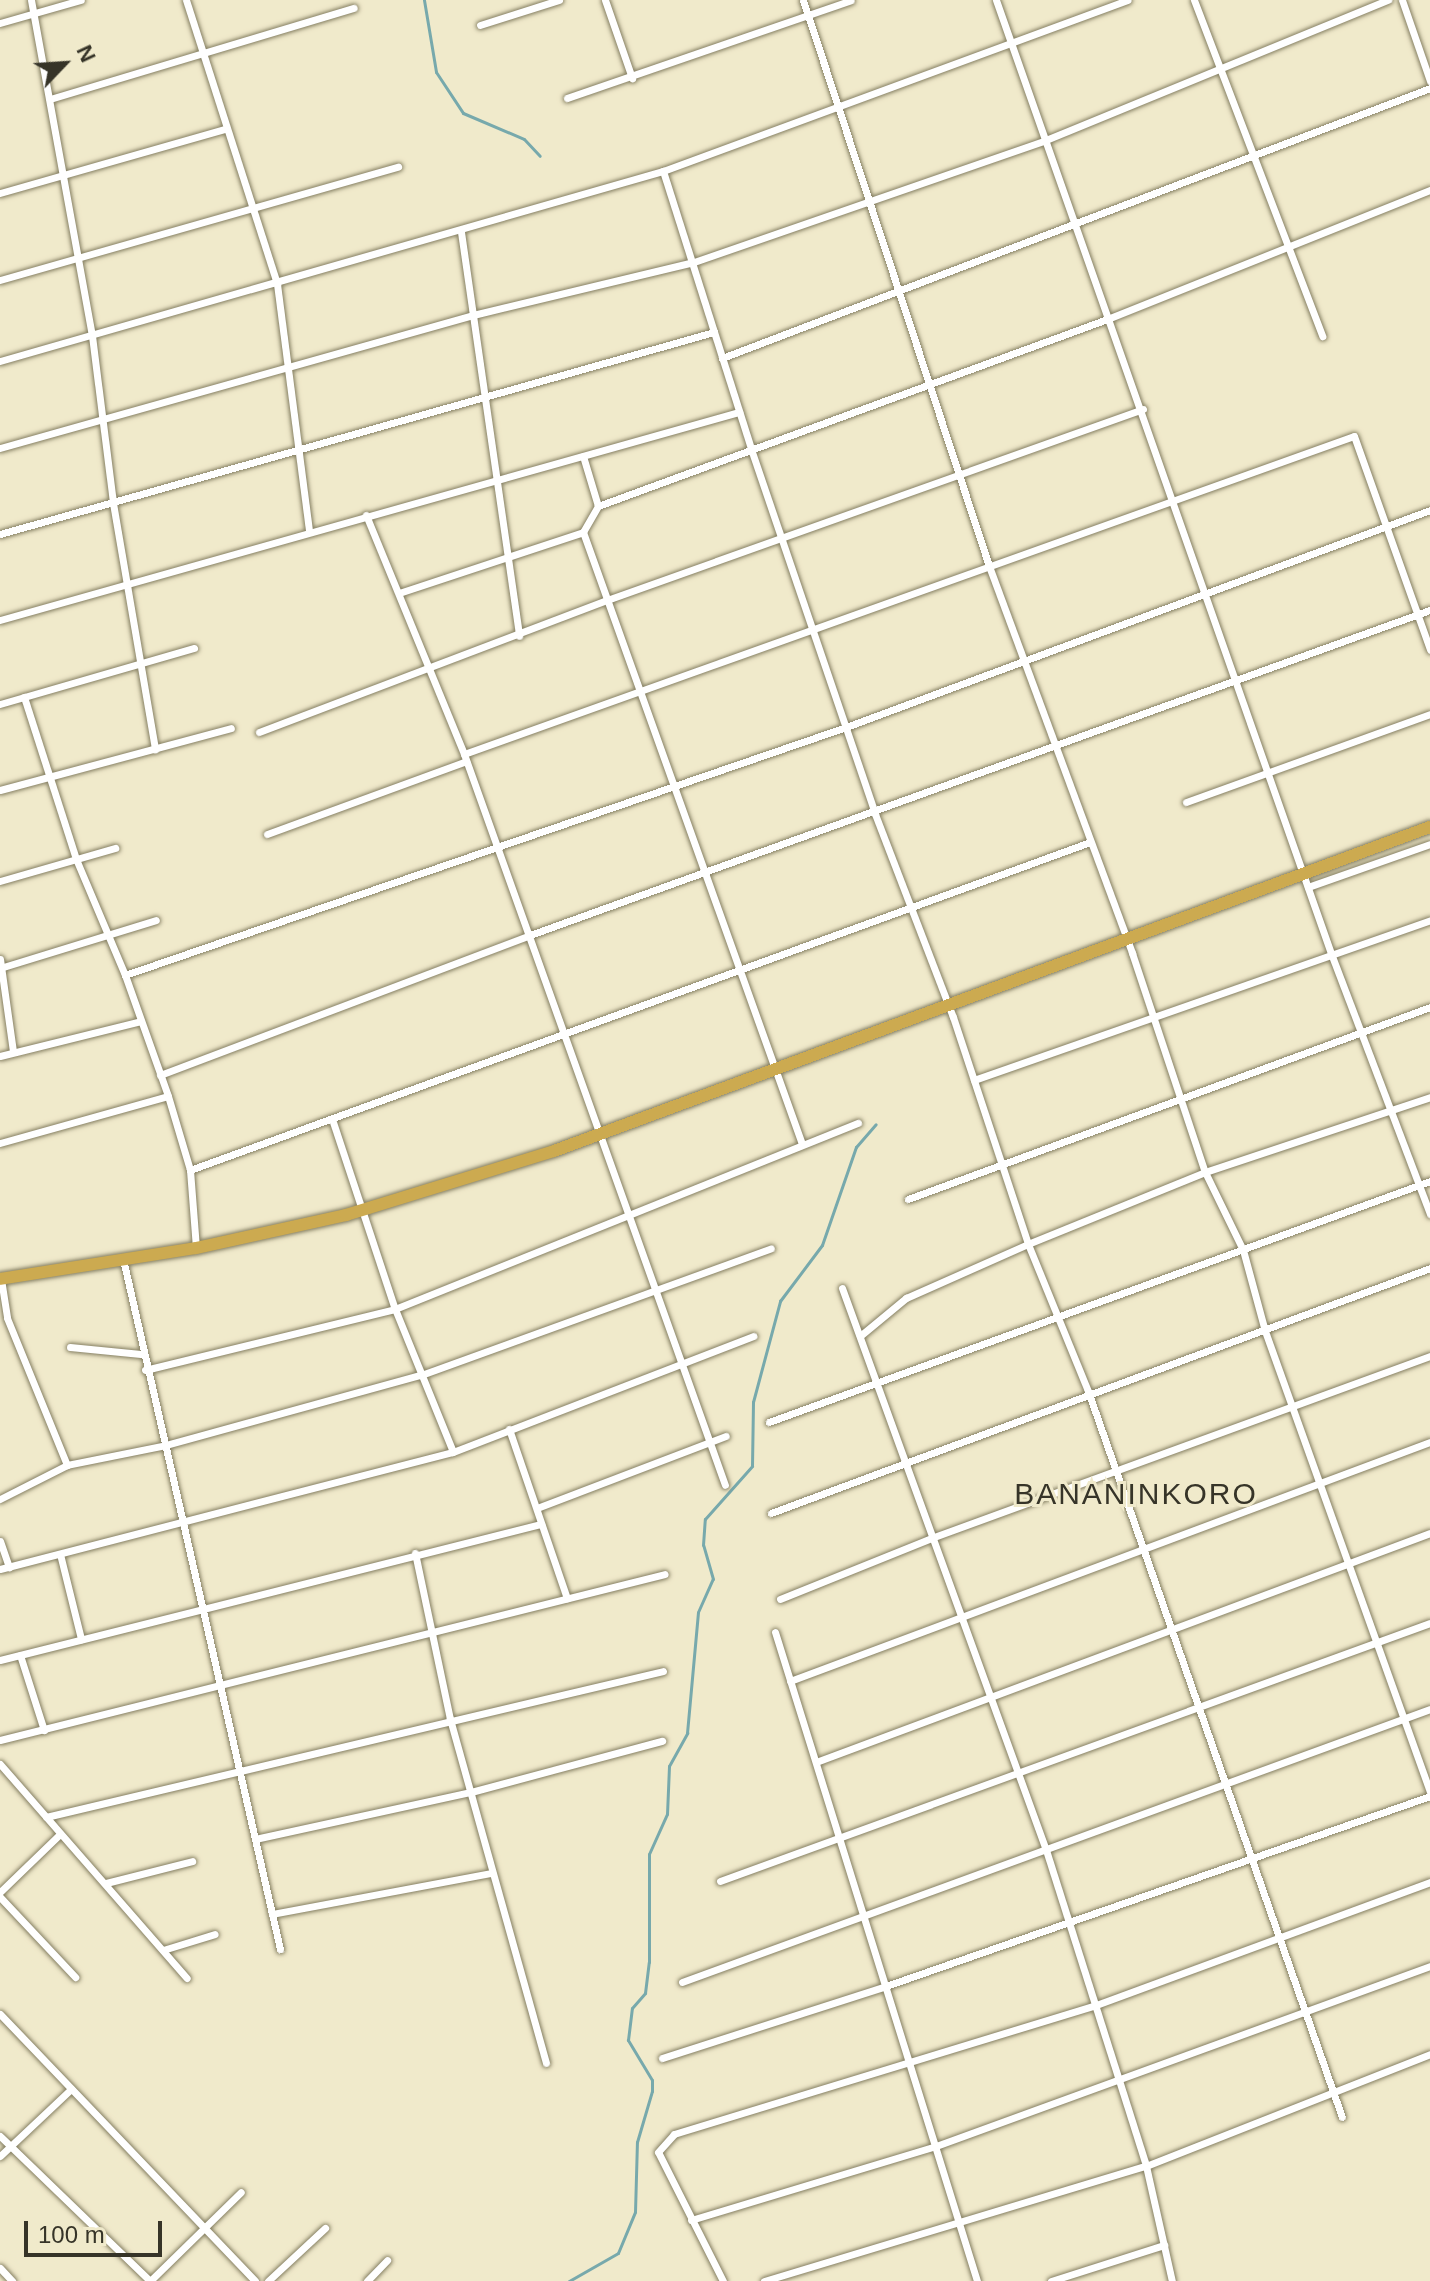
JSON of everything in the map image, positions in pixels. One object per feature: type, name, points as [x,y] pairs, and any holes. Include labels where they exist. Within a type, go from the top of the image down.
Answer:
[{"type":"highway","points":[[0,1279],[196,1248],[364,1210],[601,1134],[773,1071],[947,1002],[1306,880],[1430,827]]},
{"type":"street","points":[[31,0],[92,336],[113,503],[155,749]]},
{"type":"street","points":[[0,23],[81,0]]},
{"type":"street","points":[[186,0],[277,284],[309,531]]},
{"type":"street","points":[[480,25],[559,0]]},
{"type":"street","points":[[605,0],[632,78]]},
{"type":"street","points":[[662,2058],[886,1986],[1251,1861],[1430,1794],[1265,1331],[1243,1250],[1205,1172],[1127,939],[989,566],[873,202],[803,0]]},
{"type":"street","points":[[567,98],[851,0]]},
{"type":"street","points":[[996,0],[1143,409],[1332,956],[1430,1214]]},
{"type":"street","points":[[0,361],[461,232],[663,171],[1128,0]]},
{"type":"street","points":[[1194,0],[1322,336]]},
{"type":"street","points":[[0,448],[104,422],[473,315],[694,262],[1046,140],[1219,66],[1388,0]]},
{"type":"street","points":[[1402,0],[1430,81]]},
{"type":"street","points":[[50,99],[200,51],[354,8]]},
{"type":"street","points":[[722,358],[1254,159],[1430,88]]},
{"type":"street","points":[[0,193],[225,129]]},
{"type":"street","points":[[0,280],[398,167]]},
{"type":"street","points":[[663,171],[751,449],[875,814],[947,1002],[1028,1244],[1088,1391],[1342,2117]]},
{"type":"street","points":[[399,593],[583,532],[598,506],[1110,318],[1430,190]]},
{"type":"street","points":[[461,232],[519,636]]},
{"type":"street","points":[[0,534],[300,452],[714,332]]},
{"type":"street","points":[[259,732],[519,636],[607,600],[1143,409]]},
{"type":"street","points":[[0,620],[739,412]]},
{"type":"street","points":[[267,834],[465,757],[1354,436],[1430,650]]},
{"type":"street","points":[[583,456],[598,506]]},
{"type":"street","points":[[125,975],[494,845],[846,727],[1430,510]]},
{"type":"street","points":[[366,515],[465,757],[725,1485]]},
{"type":"street","points":[[583,532],[670,787],[802,1144]]},
{"type":"street","points":[[160,1075],[530,935],[875,814],[1430,610]]},
{"type":"street","points":[[0,704],[194,648]]},
{"type":"street","points":[[24,697],[76,859],[105,936],[125,975],[168,1096],[190,1170],[196,1248]]},
{"type":"street","points":[[1186,802],[1430,714]]},
{"type":"street","points":[[0,790],[231,728]]},
{"type":"street","points":[[190,1170],[566,1036],[1090,842]]},
{"type":"street","points":[[1306,880],[1430,844]]},
{"type":"street","points":[[0,881],[115,848]]},
{"type":"street","points":[[13,1052],[0,965],[156,920]]},
{"type":"street","points":[[974,1080],[1430,920]]},
{"type":"street","points":[[908,1199],[1430,1007]]},
{"type":"street","points":[[0,1056],[141,1021]]},
{"type":"street","points":[[0,1143],[168,1096]]},
{"type":"street","points":[[860,1336],[906,1298],[1028,1244],[1205,1172],[1430,1097]]},
{"type":"street","points":[[332,1119],[395,1309],[453,1452]]},
{"type":"street","points":[[145,1370],[395,1309],[627,1212],[858,1123]]},
{"type":"street","points":[[769,1422],[1430,1181]]},
{"type":"street","points":[[0,1499],[67,1465],[166,1445],[421,1375],[771,1248]]},
{"type":"street","points":[[123,1259],[141,1354],[166,1445],[280,1949]]},
{"type":"street","points":[[771,1513],[1088,1391],[1265,1331],[1430,1268]]},
{"type":"street","points":[[0,1279],[7,1318],[67,1465]]},
{"type":"street","points":[[842,1288],[1046,1850],[1146,2166],[1172,2281]]},
{"type":"street","points":[[0,1541],[4,1568],[453,1452],[753,1336]]},
{"type":"street","points":[[70,1347],[141,1354]]},
{"type":"street","points":[[780,1599],[934,1537],[1430,1356]]},
{"type":"street","points":[[509,1429],[567,1598]]},
{"type":"street","points":[[537,1508],[726,1436]]},
{"type":"street","points":[[790,1681],[1320,1486],[1430,1442]]},
{"type":"street","points":[[0,1660],[415,1553],[541,1524]]},
{"type":"street","points":[[816,1762],[1430,1533]]},
{"type":"street","points":[[415,1553],[450,1719],[546,2063]]},
{"type":"street","points":[[60,1554],[81,1639]]},
{"type":"street","points":[[0,1740],[665,1574]]},
{"type":"street","points":[[720,1881],[840,1840],[1430,1623]]},
{"type":"street","points":[[775,1632],[977,2281]]},
{"type":"street","points":[[20,1655],[44,1730]]},
{"type":"street","points":[[46,1817],[238,1769],[663,1671]]},
{"type":"street","points":[[682,1982],[864,1919],[1225,1782],[1430,1709]]},
{"type":"street","points":[[255,1839],[471,1792],[662,1741]]},
{"type":"street","points":[[0,1764],[187,1978]]},
{"type":"street","points":[[60,1834],[0,1894],[75,1977]]},
{"type":"street","points":[[106,1883],[192,1861]]},
{"type":"street","points":[[272,1914],[492,1873]]},
{"type":"street","points":[[723,2281],[658,2152],[674,2134],[911,2065],[1096,2005],[1430,1882]]},
{"type":"street","points":[[163,1950],[215,1934]]},
{"type":"street","points":[[691,2220],[936,2146],[1430,1966]]},
{"type":"street","points":[[0,2014],[255,2281]]},
{"type":"street","points":[[764,2281],[1146,2166],[1430,2054]]},
{"type":"street","points":[[0,2156],[71,2089]]},
{"type":"street","points":[[0,2136],[150,2281],[241,2192]]},
{"type":"street","points":[[268,2281],[325,2228]]},
{"type":"street","points":[[1051,2281],[1164,2245]]},
{"type":"street","points":[[367,2281],[387,2260]]},
{"type":"street","points":[[0,2268],[12,2281]]},
{"type":"waterway","points":[[424,0],[436,72],[463,113],[524,139],[540,156]]},
{"type":"waterway","points":[[569,2281],[618,2253],[635,2212],[637,2142],[652,2091],[652,2080],[628,2040],[632,2008],[645,1993],[649,1962],[649,1854],[667,1814],[669,1766],[687,1733],[698,1612],[713,1579],[703,1545],[705,1519],[752,1466],[753,1402],[780,1301],[822,1245],[856,1147],[876,1124]]},
{"type":"district","name":"BANANINKORO","points":[[1136,1494]]}]
